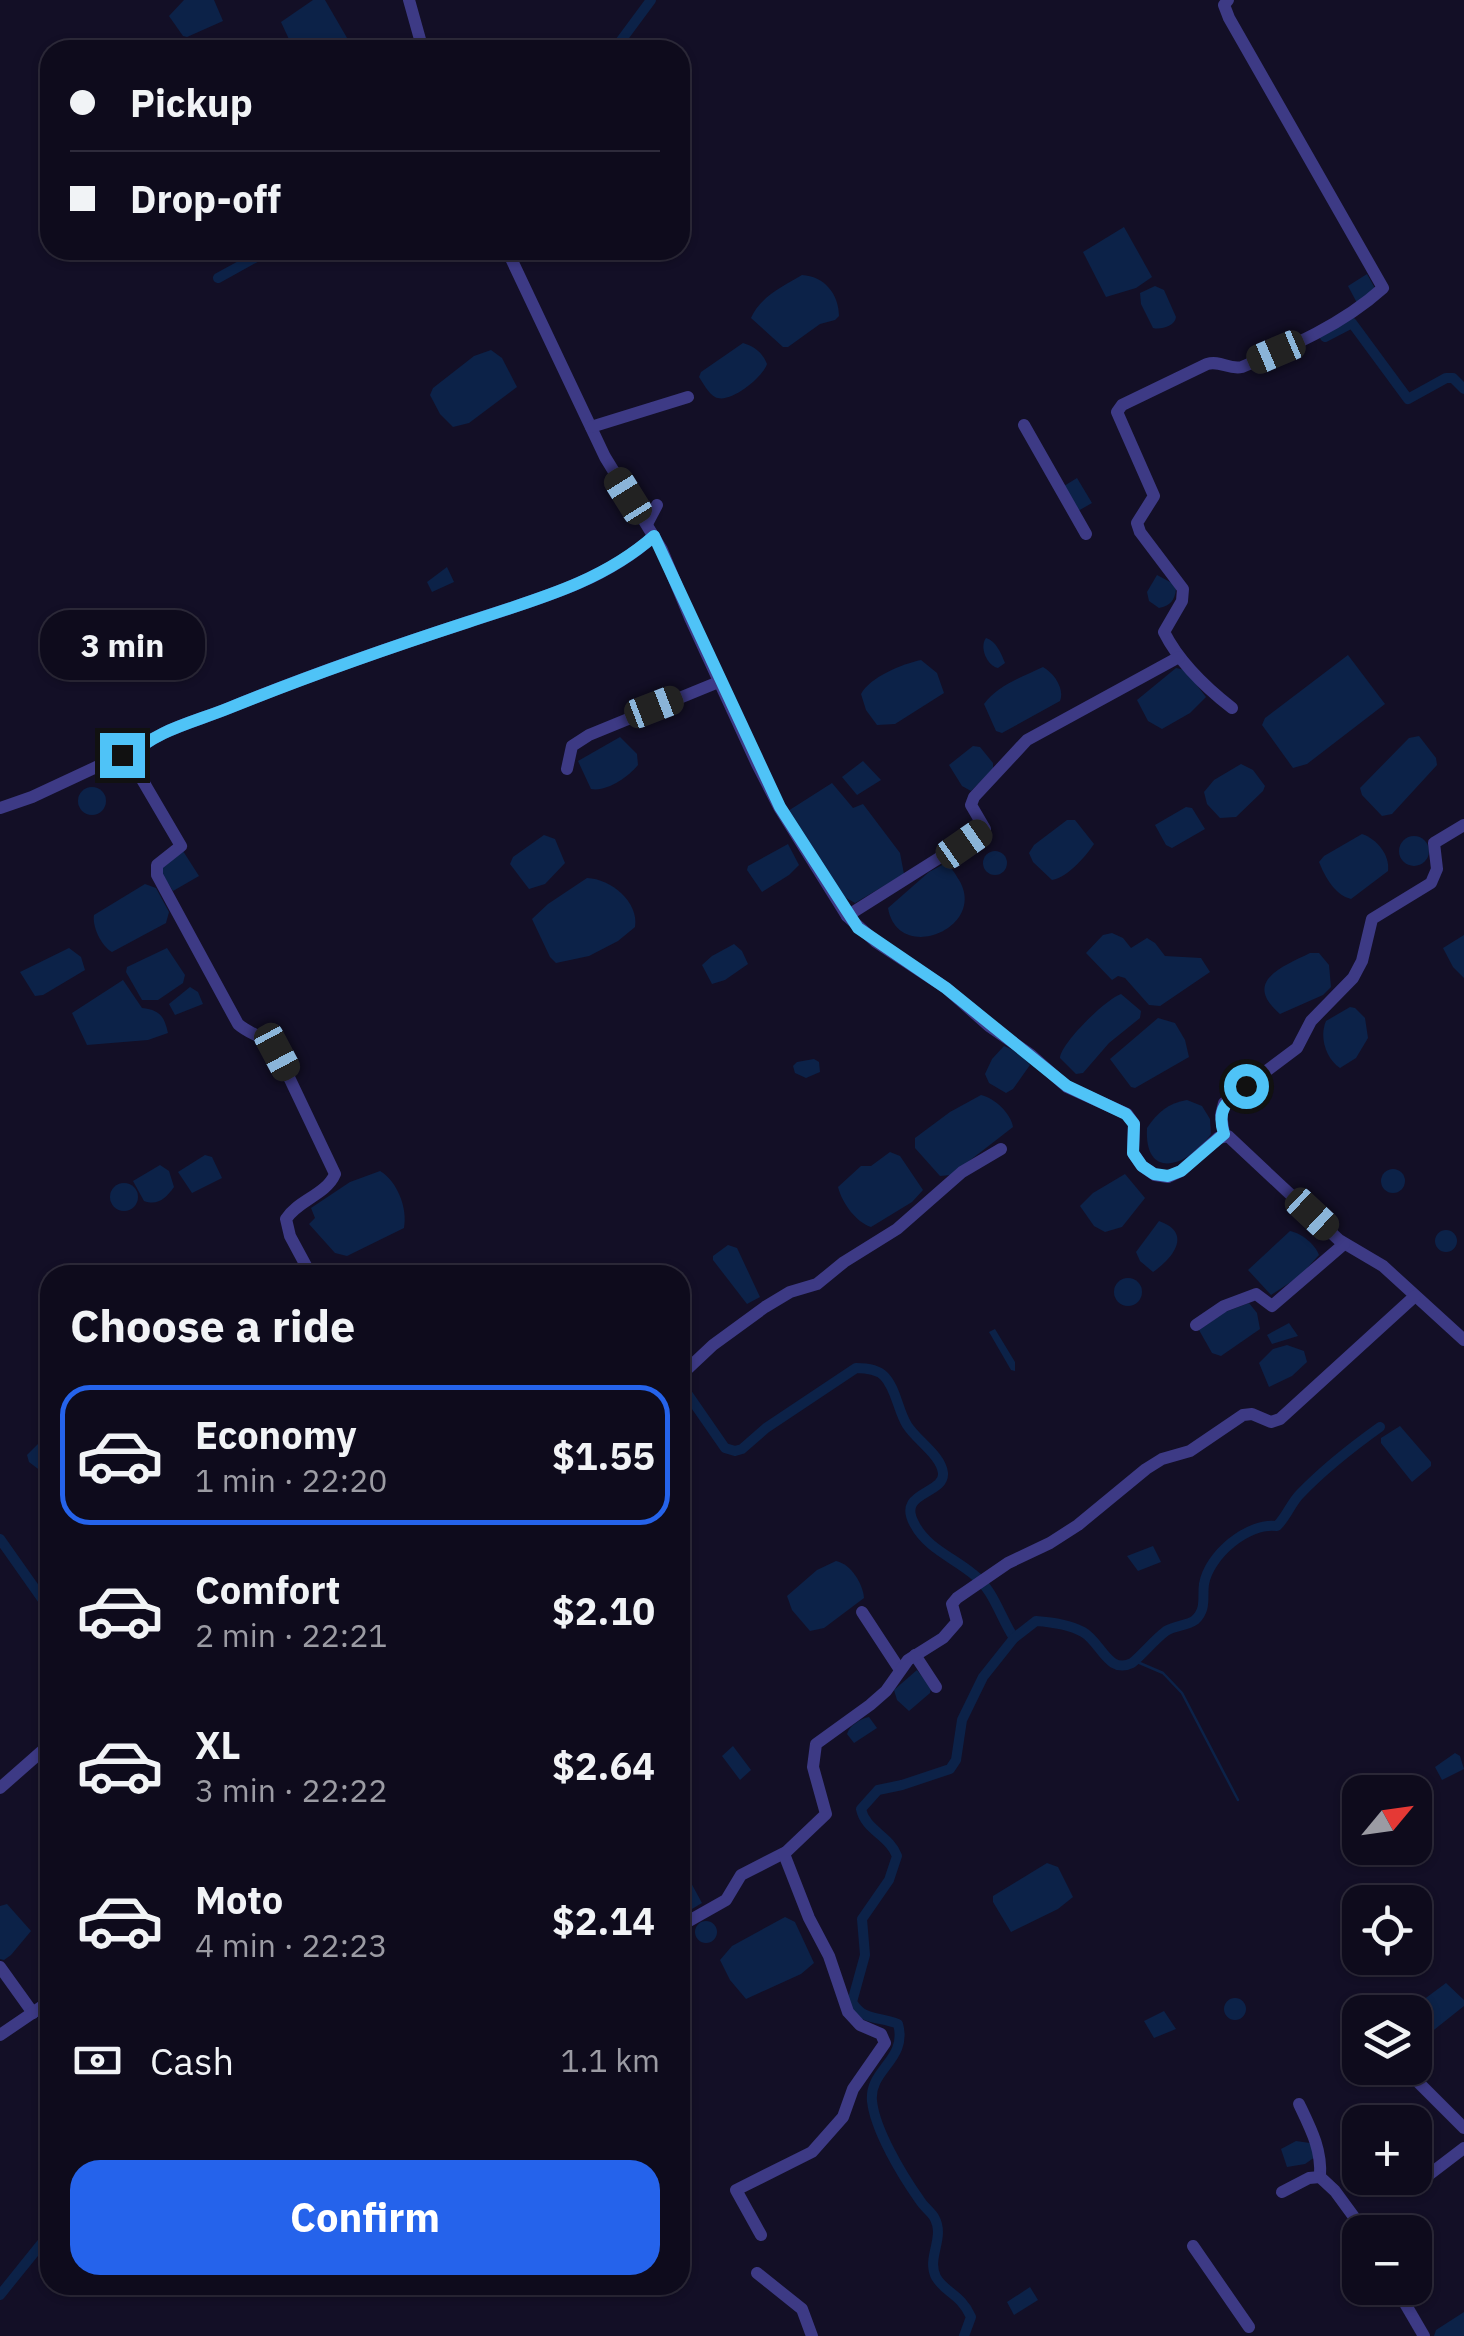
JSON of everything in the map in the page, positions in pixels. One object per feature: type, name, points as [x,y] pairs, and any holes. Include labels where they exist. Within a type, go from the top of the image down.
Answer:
[{"type":"street","points":[[409,0],[420,40]]},
{"type":"street","points":[[1228,0],[1224,5],[1229,18],[1383,288],[1361,308],[1310,336],[1242,367],[1207,364],[1122,405],[1117,412],[1154,496],[1137,523],[1140,532],[1183,590],[1182,601],[1164,632],[1204,685],[1232,708]]},
{"type":"street","points":[[513,260],[616,476],[651,530],[780,807],[847,916],[876,942],[946,988],[1067,1086],[1126,1114],[1134,1124],[1133,1153],[1154,1174],[1168,1176],[1181,1171],[1224,1134]]},
{"type":"street","points":[[592,427],[688,396]]},
{"type":"street","points":[[1024,425],[1086,534]]},
{"type":"street","points":[[127,758],[151,738],[180,724],[359,658],[568,588],[626,561],[651,530],[657,505]]},
{"type":"street","points":[[847,916],[985,829],[971,805],[974,796],[1028,740],[1179,656]]},
{"type":"street","points":[[567,769],[572,746],[589,735],[720,681]]},
{"type":"street","points":[[0,808],[122,755],[127,758],[182,846],[157,864],[158,875],[238,1024],[272,1044],[277,1052],[335,1174],[286,1220],[306,1265]]},
{"type":"street","points":[[1464,826],[1434,842],[1438,869],[1430,883],[1372,919],[1354,978],[1310,1021],[1297,1048],[1224,1103],[1220,1115],[1224,1134],[1237,1141],[1344,1244],[1372,1258],[1464,1340]]},
{"type":"street","points":[[690,1367],[765,1307],[790,1292],[817,1284],[844,1262],[898,1229],[962,1172],[1001,1148]]},
{"type":"street","points":[[1196,1325],[1224,1306],[1256,1294],[1272,1306],[1344,1244]]},
{"type":"street","points":[[690,1920],[726,1900],[741,1875],[784,1853],[826,1814],[812,1767],[816,1744],[878,1698],[915,1655],[951,1632],[956,1622],[952,1604],[988,1576],[1078,1525],[1162,1459],[1190,1451],[1242,1415],[1252,1414],[1271,1422],[1280,1419],[1415,1296]]},
{"type":"street","points":[[862,1612],[900,1670]]},
{"type":"street","points":[[915,1655],[936,1687]]},
{"type":"street","points":[[0,1788],[40,1753]]},
{"type":"street","points":[[761,2236],[736,2190],[812,2152],[844,2117],[853,2089],[885,2044],[882,2034],[860,2025],[848,2012],[836,1972],[809,1918],[784,1853]]},
{"type":"street","points":[[0,1967],[33,2013]]},
{"type":"street","points":[[0,2035],[40,2008]]},
{"type":"street","points":[[1421,2085],[1464,2128]]},
{"type":"street","points":[[1300,2104],[1318,2147],[1320,2177]]},
{"type":"street","points":[[1432,2172],[1464,2148]]},
{"type":"street","points":[[1282,2192],[1309,2178],[1320,2177],[1353,2215]]},
{"type":"street","points":[[1193,2246],[1249,2327]]},
{"type":"street","points":[[758,2273],[802,2310],[812,2336]]},
{"type":"street","points":[[1406,2305],[1424,2336]]},
{"type":"water","points":[[184,0],[214,0],[223,21],[183,36],[169,16]]},
{"type":"water","points":[[313,0],[325,0],[348,40],[289,40],[281,22]]},
{"type":"water","points":[[1124,227],[1152,277],[1136,288],[1106,297],[1083,252]]},
{"type":"water","points":[[1367,274],[1376,290],[1357,303],[1348,286]]},
{"type":"water","points":[[802,275],[829,288],[839,316],[783,347],[751,318],[766,298]]},
{"type":"water","points":[[1155,286],[1164,290],[1176,317],[1170,325],[1160,328],[1153,328],[1141,304],[1140,293]]},
{"type":"water","points":[[743,343],[755,348],[767,364],[737,394],[715,397],[699,377],[701,372]]},
{"type":"water","points":[[491,350],[502,358],[517,387],[469,423],[453,427],[430,395],[433,388],[474,356]]},
{"type":"water","points":[[1077,478],[1092,503],[1078,511],[1064,486]]},
{"type":"water","points":[[447,567],[454,582],[432,592],[427,582]]},
{"type":"water","points":[[1157,575],[1176,589],[1171,602],[1159,608],[1149,601],[1147,592]]},
{"type":"water","points":[[986,638],[1000,651],[1005,663],[998,668],[985,656]]},
{"type":"water","points":[[1348,655],[1385,704],[1307,764],[1293,768],[1262,725],[1265,718]]},
{"type":"water","points":[[921,660],[937,673],[944,693],[895,724],[877,725],[866,710],[861,694],[865,688],[896,668]]},
{"type":"water","points":[[1043,667],[1058,682],[1060,701],[1002,733],[996,731],[984,704],[1003,687]]},
{"type":"water","points":[[1176,668],[1185,670],[1206,697],[1190,713],[1162,729],[1148,721],[1137,700]]},
{"type":"water","points":[[1419,736],[1437,765],[1392,814],[1382,816],[1360,788],[1409,738]]},
{"type":"water","points":[[620,737],[637,754],[638,765],[617,783],[591,789],[578,761]]},
{"type":"water","points":[[973,746],[980,747],[993,763],[993,769],[971,791],[962,786],[949,765]]},
{"type":"water","points":[[863,761],[881,780],[857,795],[842,777]]},
{"type":"water","points":[[1241,764],[1253,770],[1265,786],[1236,817],[1220,818],[1207,804],[1204,792],[1214,780]]},
{"type":"water","points":[[832,783],[853,808],[863,804],[900,853],[904,874],[855,903],[841,895],[788,811]]},
{"type":"water","points":[[92,787],[102,791],[106,801],[102,811],[92,815],[82,811],[78,801],[82,791]]},
{"type":"water","points":[[1186,807],[1192,808],[1205,829],[1172,848],[1166,845],[1155,825]]},
{"type":"water","points":[[1067,820],[1075,820],[1094,844],[1070,871],[1052,880],[1029,853]]},
{"type":"water","points":[[1362,834],[1381,848],[1388,871],[1351,899],[1335,889],[1319,862]]},
{"type":"water","points":[[544,835],[555,839],[565,863],[545,884],[529,889],[510,864],[513,857]]},
{"type":"water","points":[[1414,836],[1425,840],[1429,851],[1425,862],[1414,866],[1403,862],[1399,851],[1403,840]]},
{"type":"water","points":[[788,844],[799,865],[762,892],[748,866]]},
{"type":"water","points":[[183,851],[199,876],[173,891],[162,874],[163,867]]},
{"type":"water","points":[[995,851],[1007,863],[995,875],[983,863]]},
{"type":"water","points":[[944,864],[959,880],[965,897],[962,913],[938,933],[923,937],[907,934],[895,925],[888,908]]},
{"type":"water","points":[[587,878],[614,887],[622,894],[633,909],[635,927],[589,956],[556,963],[532,919]]},
{"type":"water","points":[[145,884],[156,888],[169,912],[166,923],[112,952],[98,935],[94,915]]},
{"type":"water","points":[[1112,933],[1131,948],[1147,938],[1165,956],[1201,958],[1210,972],[1160,1006],[1149,1005],[1125,978],[1118,976],[1112,980],[1086,953],[1103,935]]},
{"type":"water","points":[[1464,935],[1464,978],[1443,948]]},
{"type":"water","points":[[734,944],[748,964],[712,984],[702,965]]},
{"type":"water","points":[[69,948],[81,957],[85,970],[35,996],[20,972]]},
{"type":"water","points":[[167,948],[185,975],[183,983],[158,1000],[142,1000],[127,967]]},
{"type":"water","points":[[1310,953],[1319,953],[1329,965],[1331,987],[1323,995],[1280,1014],[1269,1002],[1265,984],[1278,970]]},
{"type":"water","points":[[123,980],[142,1008],[160,1014],[168,1033],[148,1040],[87,1045],[72,1013]]},
{"type":"water","points":[[190,987],[198,992],[203,1004],[175,1015],[169,1004]]},
{"type":"water","points":[[1121,994],[1141,1011],[1140,1018],[1109,1043],[1083,1073],[1076,1074],[1060,1058],[1062,1051],[1085,1022]]},
{"type":"water","points":[[1350,1007],[1365,1018],[1368,1038],[1356,1058],[1340,1068],[1328,1053],[1324,1027],[1326,1021]]},
{"type":"water","points":[[1158,1018],[1175,1023],[1189,1057],[1131,1087],[1110,1059]]},
{"type":"water","points":[[1004,1046],[1018,1052],[1030,1065],[1006,1093],[989,1083],[985,1074]]},
{"type":"water","points":[[797,1062],[819,1062],[820,1072],[806,1078],[795,1073],[793,1066]]},
{"type":"water","points":[[981,1095],[1001,1107],[1013,1127],[951,1175],[940,1176],[915,1148],[915,1138]]},
{"type":"water","points":[[1187,1100],[1202,1106],[1210,1119],[1211,1134],[1192,1154],[1170,1163],[1160,1162],[1148,1145],[1147,1128],[1164,1109]]},
{"type":"water","points":[[890,1152],[900,1156],[923,1190],[912,1202],[871,1227],[850,1211],[838,1187],[861,1166],[871,1166]]},
{"type":"water","points":[[205,1155],[212,1157],[222,1178],[192,1193],[178,1172]]},
{"type":"water","points":[[160,1165],[169,1171],[174,1187],[161,1200],[144,1201],[133,1181]]},
{"type":"water","points":[[1393,1169],[1402,1172],[1402,1190],[1393,1193],[1384,1190],[1381,1181],[1384,1172]]},
{"type":"water","points":[[380,1171],[400,1196],[404,1228],[347,1256],[335,1253],[309,1224],[315,1218],[311,1208],[350,1182]]},
{"type":"water","points":[[1125,1174],[1145,1198],[1122,1227],[1105,1232],[1094,1226],[1080,1206],[1093,1193]]},
{"type":"water","points":[[124,1183],[134,1187],[138,1197],[134,1207],[124,1211],[114,1207],[110,1197],[114,1187]]},
{"type":"water","points":[[1159,1221],[1175,1232],[1177,1239],[1173,1253],[1153,1272],[1136,1252]]},
{"type":"water","points":[[1446,1230],[1454,1233],[1454,1249],[1446,1252],[1438,1249],[1435,1241],[1438,1233]]},
{"type":"water","points":[[1290,1231],[1307,1240],[1319,1255],[1300,1276],[1271,1295],[1248,1270]]},
{"type":"water","points":[[728,1245],[737,1248],[760,1297],[747,1304],[713,1260]]},
{"type":"water","points":[[1128,1278],[1138,1282],[1142,1292],[1138,1302],[1128,1306],[1118,1302],[1114,1292],[1118,1282]]},
{"type":"water","points":[[1249,1303],[1257,1313],[1260,1329],[1221,1356],[1212,1353],[1199,1330],[1225,1312]]},
{"type":"water","points":[[1289,1323],[1298,1336],[1272,1344],[1267,1335]]},
{"type":"water","points":[[995,1329],[1015,1362],[1015,1371],[989,1332]]},
{"type":"water","points":[[1287,1345],[1304,1351],[1307,1362],[1292,1376],[1269,1387],[1259,1363],[1273,1349]]},
{"type":"water","points":[[1400,1426],[1431,1462],[1412,1482],[1381,1443],[1381,1438]]},
{"type":"water","points":[[40,1442],[40,1470],[29,1462],[27,1455]]},
{"type":"water","points":[[1153,1546],[1161,1562],[1138,1571],[1127,1556]]},
{"type":"water","points":[[836,1561],[855,1575],[864,1598],[824,1628],[810,1631],[792,1610],[787,1596],[817,1570]]},
{"type":"water","points":[[917,1670],[931,1688],[909,1711],[897,1700],[894,1690]]},
{"type":"water","points":[[869,1717],[877,1728],[854,1743],[848,1731]]},
{"type":"water","points":[[733,1746],[751,1770],[740,1780],[722,1756]]},
{"type":"water","points":[[1455,1753],[1464,1769],[1442,1780],[1435,1767]]},
{"type":"water","points":[[1047,1863],[1058,1867],[1073,1897],[1058,1909],[1011,1932],[993,1896]]},
{"type":"water","points":[[690,1881],[702,1903],[690,1910]]},
{"type":"water","points":[[7,1904],[31,1931],[4,1960],[0,1959],[0,1906]]},
{"type":"water","points":[[785,1917],[795,1922],[814,1963],[801,1974],[746,1999],[720,1960],[732,1946]]},
{"type":"water","points":[[706,1921],[714,1924],[714,1940],[706,1943],[698,1940],[695,1932],[698,1924]]},
{"type":"water","points":[[1446,1983],[1464,2000],[1464,2006],[1432,2031],[1432,1995]]},
{"type":"water","points":[[1231,1998],[1239,1998],[1246,2009],[1239,2020],[1231,2020],[1224,2013],[1224,2005]]},
{"type":"water","points":[[1164,2011],[1176,2029],[1154,2038],[1144,2021]]},
{"type":"water","points":[[1296,2141],[1310,2143],[1315,2157],[1305,2164],[1287,2167],[1281,2149]]},
{"type":"water","points":[[1030,2287],[1038,2300],[1014,2315],[1007,2302]]},
{"type":"water","points":[[1464,2312],[1464,2336],[1434,2336],[1436,2330]]},
{"type":"waterway","points":[[621,40],[651,0]]},
{"type":"waterway","points":[[218,278],[251,260]]},
{"type":"waterway","points":[[1325,337],[1352,323],[1408,399],[1446,378],[1453,378],[1464,389]]},
{"type":"waterway","points":[[690,1397],[725,1448],[735,1451],[856,1368],[881,1374],[888,1381],[907,1425],[938,1460],[943,1473],[937,1486],[911,1506],[915,1525],[934,1546],[980,1580],[1014,1638]]},
{"type":"waterway","points":[[964,2336],[971,2317],[939,2282],[934,2270],[938,2232],[934,2217],[897,2165],[874,2113],[873,2090],[898,2047],[898,2024],[867,2016],[852,2002],[865,1955],[862,1919],[889,1880],[897,1856],[867,1822],[861,1809],[878,1790],[950,1769],[956,1760],[962,1720],[983,1677],[1014,1638],[1036,1621],[1078,1630],[1117,1665],[1132,1663],[1166,1631],[1199,1616],[1207,1573],[1222,1552],[1254,1529],[1277,1526],[1309,1485],[1380,1427]]},
{"type":"waterway","points":[[0,1539],[40,1596]]},
{"type":"waterway","points":[[1135,1661],[1163,1673],[1182,1693],[1238,1800]]},
{"type":"waterway","points":[[0,2295],[40,2245]]},
{"type":"route","points":[[122,755],[127,758],[166,729],[359,658],[568,588],[626,561],[654,536],[780,807],[858,928],[946,988],[1055,1078],[1126,1114],[1134,1124],[1133,1153],[1154,1174],[1168,1176],[1181,1171],[1224,1134],[1222,1108],[1246,1086]]}]
